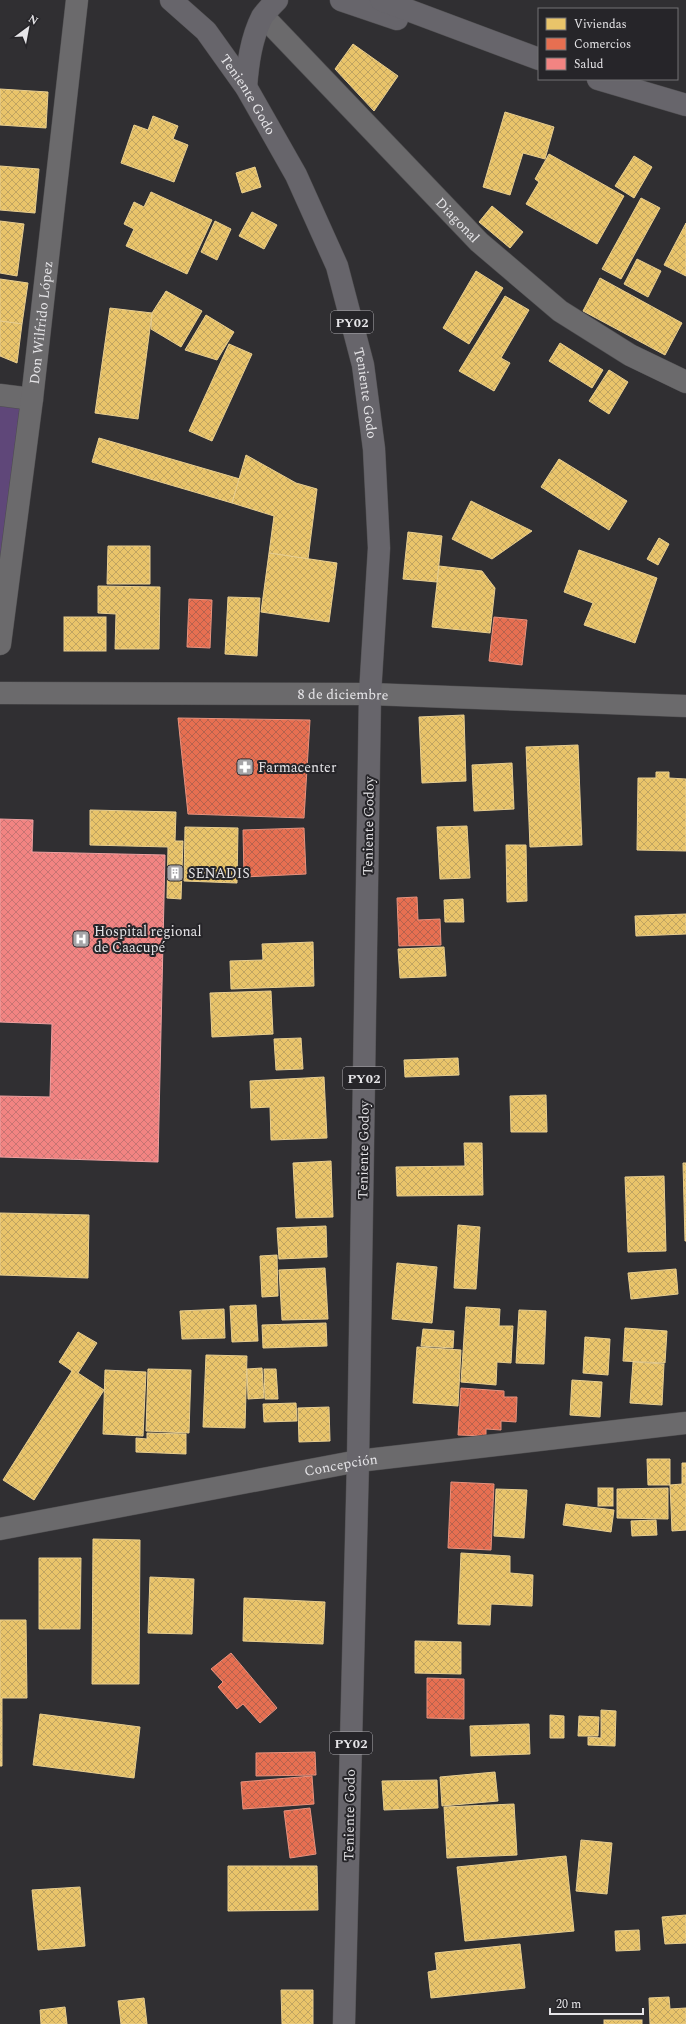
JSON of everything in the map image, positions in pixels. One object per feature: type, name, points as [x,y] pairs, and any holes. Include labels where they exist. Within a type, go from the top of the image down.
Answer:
[{"type":"main road","name":"Teniente Godo","points":[[171,0],[206,31],[246,87],[296,175],[337,266],[363,365],[374,449],[379,548],[370,694]]},
{"type":"main road","points":[[341,0],[398,19],[444,25]]},
{"type":"main road","points":[[382,0],[444,25],[538,60]]},
{"type":"main road","points":[[246,87],[248,61],[270,8]]},
{"type":"main road","points":[[601,80],[686,105]]},
{"type":"main road","name":"Teniente Godoy","points":[[358,1461],[370,694]]},
{"type":"main road","name":"Teniente Godo","points":[[344,2024],[358,1461]]},
{"type":"street","name":"Don Wilfrido López","points":[[0,644],[32,399],[77,0]]},
{"type":"street","name":"Diagonal","points":[[270,8],[479,242],[560,311],[630,355],[686,382]]},
{"type":"street","points":[[0,395],[32,399]]},
{"type":"street","name":"8 de diciembre","points":[[0,693],[370,694],[686,706]]},
{"type":"street","name":"Concepción","points":[[0,1529],[358,1461],[686,1423]]},
{"type":"shaded area","points":[[0,395],[32,399],[0,644]]},
{"type":"building: Viviendas","points":[[353,44],[398,76],[374,111],[335,69]]},
{"type":"building: Viviendas","points":[[0,89],[48,92],[46,128],[0,125]]},
{"type":"building: Viviendas","points":[[505,112],[554,127],[545,159],[523,153],[510,195],[483,187]]},
{"type":"building: Viviendas","points":[[153,116],[178,126],[173,139],[188,145],[174,182],[121,163],[134,125],[148,130]]},
{"type":"building: Viviendas","points":[[549,154],[624,196],[597,244],[526,204],[539,182],[535,179]]},
{"type":"building: Viviendas","points":[[634,156],[652,167],[634,198],[615,186]]},
{"type":"building: Viviendas","points":[[0,166],[39,169],[35,213],[0,210]]},
{"type":"building: Viviendas","points":[[255,167],[261,187],[242,193],[236,173]]},
{"type":"building: Viviendas","points":[[151,192],[212,220],[187,274],[126,246],[134,229],[124,224],[134,202],[144,207]]},
{"type":"building: Viviendas","points":[[641,198],[660,208],[621,279],[602,269]]},
{"type":"building: Viviendas","points":[[492,206],[523,232],[510,248],[479,222]]},
{"type":"building: Viviendas","points":[[252,212],[277,225],[264,249],[239,236]]},
{"type":"building: Viviendas","points":[[0,221],[24,224],[17,276],[0,273]]},
{"type":"building: Viviendas","points":[[215,221],[231,229],[217,260],[201,252]]},
{"type":"building: Viviendas","points":[[686,223],[686,276],[664,265]]},
{"type":"building: Viviendas","points":[[637,259],[661,271],[648,297],[624,284]]},
{"type":"building: Viviendas","points":[[476,271],[503,288],[469,344],[443,328]]},
{"type":"building: Viviendas","points":[[600,278],[682,323],[665,355],[583,311]]},
{"type":"building: Viviendas","points":[[0,279],[28,283],[22,324],[0,321]]},
{"type":"building: Viviendas","points":[[166,291],[202,311],[181,347],[151,329],[152,313]]},
{"type":"building: Viviendas","points":[[505,296],[529,310],[501,358],[510,363],[494,391],[459,371]]},
{"type":"building: Viviendas","points":[[110,308],[152,313],[138,419],[95,413]]},
{"type":"building: Viviendas","points":[[206,315],[234,332],[217,360],[185,350]]},
{"type":"building: Viviendas","points":[[0,321],[22,324],[17,363],[0,356]]},
{"type":"building: Viviendas","points":[[560,343],[603,370],[592,388],[549,361]]},
{"type":"building: Viviendas","points":[[229,344],[252,354],[212,441],[189,431]]},
{"type":"building: Viviendas","points":[[609,370],[628,382],[609,414],[589,401]]},
{"type":"building: Viviendas","points":[[99,438],[240,479],[232,503],[92,462]]},
{"type":"building: Viviendas","points":[[246,455],[296,483],[317,489],[308,559],[269,553],[274,516],[232,503]]},
{"type":"building: Viviendas","points":[[559,459],[627,501],[609,530],[541,487]]},
{"type":"building: Viviendas","points":[[471,501],[532,531],[492,559],[452,539]]},
{"type":"building: Viviendas","points":[[408,532],[442,536],[437,582],[403,579]]},
{"type":"building: Viviendas","points":[[659,538],[669,544],[658,565],[647,559]]},
{"type":"building: Viviendas","points":[[108,546],[150,546],[150,584],[107,584]]},
{"type":"building: Viviendas","points":[[579,550],[657,578],[635,643],[584,625],[593,603],[564,592]]},
{"type":"building: Viviendas","points":[[269,553],[337,563],[329,622],[261,612]]},
{"type":"building: Viviendas","points":[[439,566],[482,571],[495,588],[490,633],[432,627]]},
{"type":"building: Viviendas","points":[[98,586],[160,587],[159,649],[115,649],[116,614],[98,613]]},
{"type":"building: Viviendas","points":[[228,597],[260,598],[257,656],[225,654]]},
{"type":"building: Viviendas","points":[[64,617],[106,617],[106,651],[64,651]]},
{"type":"building: Viviendas","points":[[464,715],[466,781],[422,783],[419,717]]},
{"type":"building: Viviendas","points":[[578,745],[582,845],[530,847],[526,747]]},
{"type":"building: Viviendas","points":[[512,763],[514,809],[474,811],[472,765]]},
{"type":"building: Viviendas","points":[[656,772],[669,772],[669,778],[686,779],[686,851],[637,850],[638,778],[656,778]]},
{"type":"building: Viviendas","name":"SENADIS","points":[[90,810],[176,812],[175,841],[183,841],[181,899],[167,898],[168,847],[90,845]]},
{"type":"building: Viviendas","points":[[467,826],[470,878],[440,879],[437,827]]},
{"type":"building: Viviendas","points":[[185,827],[238,828],[237,883],[184,881]]},
{"type":"building: Viviendas","points":[[506,845],[526,845],[527,901],[507,902]]},
{"type":"building: Viviendas","points":[[463,899],[464,922],[445,922],[444,900]]},
{"type":"building: Viviendas","points":[[686,914],[686,934],[636,936],[635,916]]},
{"type":"building: Viviendas","points":[[313,942],[314,986],[231,989],[230,961],[263,960],[262,944]]},
{"type":"building: Viviendas","points":[[444,947],[446,976],[400,978],[398,949]]},
{"type":"building: Viviendas","points":[[271,991],[273,1034],[212,1037],[210,993]]},
{"type":"building: Viviendas","points":[[301,1038],[303,1069],[276,1070],[274,1039]]},
{"type":"building: Viviendas","points":[[458,1058],[459,1075],[405,1077],[404,1060]]},
{"type":"building: Viviendas","points":[[324,1077],[327,1138],[271,1140],[270,1107],[251,1108],[250,1081]]},
{"type":"building: Viviendas","points":[[546,1095],[547,1132],[511,1132],[510,1096]]},
{"type":"building: Viviendas","points":[[464,1143],[482,1143],[483,1195],[397,1196],[396,1167],[465,1166]]},
{"type":"building: Viviendas","points":[[331,1161],[333,1217],[296,1218],[293,1163]]},
{"type":"building: Viviendas","points":[[683,1163],[686,1163],[686,1241],[685,1241]]},
{"type":"building: Viviendas","points":[[664,1176],[666,1251],[628,1252],[625,1177]]},
{"type":"building: Viviendas","points":[[0,1213],[89,1215],[88,1278],[0,1275]]},
{"type":"building: Viviendas","points":[[458,1225],[480,1227],[476,1289],[454,1288]]},
{"type":"building: Viviendas","points":[[326,1226],[327,1257],[279,1259],[277,1228]]},
{"type":"building: Viviendas","points":[[277,1255],[278,1296],[262,1297],[260,1256]]},
{"type":"building: Viviendas","points":[[397,1263],[437,1267],[432,1323],[392,1319]]},
{"type":"building: Viviendas","points":[[325,1268],[328,1319],[282,1320],[279,1270]]},
{"type":"building: Viviendas","points":[[676,1269],[678,1294],[631,1299],[628,1273]]},
{"type":"building: Viviendas","points":[[256,1305],[258,1341],[232,1342],[230,1306]]},
{"type":"building: Viviendas","points":[[466,1307],[500,1309],[499,1326],[513,1326],[511,1363],[497,1362],[496,1385],[461,1382]]},
{"type":"building: Viviendas","points":[[224,1309],[225,1338],[182,1339],[180,1311]]},
{"type":"building: Viviendas","points":[[519,1310],[546,1311],[544,1364],[516,1363]]},
{"type":"building: Viviendas","points":[[326,1323],[327,1346],[263,1348],[262,1325]]},
{"type":"building: Viviendas","points":[[625,1328],[667,1331],[665,1363],[623,1361]]},
{"type":"building: Viviendas","points":[[423,1329],[454,1331],[453,1348],[421,1346]]},
{"type":"building: Viviendas","points":[[78,1332],[97,1343],[78,1373],[104,1390],[34,1500],[3,1480],[72,1371],[59,1362]]},
{"type":"building: Viviendas","points":[[585,1337],[610,1339],[608,1375],[583,1373]]},
{"type":"building: Viviendas","points":[[417,1347],[461,1350],[458,1406],[413,1403]]},
{"type":"building: Viviendas","points":[[206,1355],[247,1356],[245,1428],[203,1427]]},
{"type":"building: Viviendas","points":[[633,1362],[664,1364],[662,1405],[630,1403]]},
{"type":"building: Viviendas","points":[[262,1368],[264,1398],[248,1399],[247,1369]]},
{"type":"building: Viviendas","points":[[148,1369],[191,1370],[189,1433],[146,1431]]},
{"type":"building: Viviendas","points":[[264,1369],[276,1369],[278,1399],[265,1399]]},
{"type":"building: Viviendas","points":[[105,1370],[146,1372],[143,1436],[103,1434]]},
{"type":"building: Viviendas","points":[[572,1380],[602,1382],[600,1417],[570,1415]]},
{"type":"building: Viviendas","points":[[296,1403],[297,1421],[264,1422],[263,1404]]},
{"type":"building: Viviendas","points":[[329,1407],[330,1441],[299,1442],[298,1408]]},
{"type":"building: Viviendas","points":[[147,1433],[186,1434],[186,1454],[136,1452],[136,1438],[147,1439]]},
{"type":"building: Viviendas","points":[[647,1459],[670,1459],[670,1485],[648,1485]]},
{"type":"building: Viviendas","points":[[682,1463],[686,1463],[686,1530],[672,1531],[670,1485],[682,1484]]},
{"type":"building: Viviendas","points":[[598,1488],[613,1488],[613,1506],[598,1506]]},
{"type":"building: Viviendas","points":[[668,1488],[668,1519],[617,1518],[617,1489]]},
{"type":"building: Viviendas","points":[[496,1489],[527,1490],[524,1538],[494,1536]]},
{"type":"building: Viviendas","points":[[566,1504],[614,1510],[611,1532],[563,1525]]},
{"type":"building: Viviendas","points":[[656,1520],[657,1535],[632,1536],[631,1521]]},
{"type":"building: Viviendas","points":[[93,1539],[140,1540],[139,1684],[92,1684]]},
{"type":"building: Viviendas","points":[[461,1553],[510,1556],[510,1573],[533,1575],[532,1606],[491,1604],[490,1625],[458,1624]]},
{"type":"building: Viviendas","points":[[39,1558],[81,1558],[80,1629],[39,1629]]},
{"type":"building: Viviendas","points":[[150,1577],[194,1579],[192,1634],[148,1633]]},
{"type":"building: Viviendas","points":[[244,1598],[325,1602],[323,1644],[243,1641]]},
{"type":"building: Viviendas","points":[[0,1620],[26,1620],[27,1698],[2,1698],[2,1766],[0,1766]]},
{"type":"building: Viviendas","points":[[415,1641],[461,1642],[461,1674],[415,1673]]},
{"type":"building: Viviendas","points":[[601,1710],[616,1711],[615,1746],[588,1745],[588,1737],[601,1738]]},
{"type":"building: Viviendas","points":[[40,1714],[140,1727],[134,1778],[33,1765]]},
{"type":"building: Viviendas","points":[[550,1715],[564,1716],[564,1738],[550,1738]]},
{"type":"building: Viviendas","points":[[579,1716],[599,1717],[598,1736],[578,1736]]},
{"type":"building: Viviendas","points":[[529,1724],[530,1754],[471,1756],[470,1726]]},
{"type":"building: Viviendas","points":[[495,1772],[498,1801],[442,1806],[440,1777]]},
{"type":"building: Viviendas","points":[[437,1780],[438,1808],[384,1810],[382,1781]]},
{"type":"building: Viviendas","points":[[514,1804],[517,1855],[447,1858],[444,1807]]},
{"type":"building: Viviendas","points":[[581,1840],[612,1843],[607,1894],[576,1891]]},
{"type":"building: Viviendas","points":[[566,1856],[574,1931],[465,1941],[457,1867]]},
{"type":"building: Viviendas","points":[[228,1866],[317,1866],[318,1910],[228,1911]]},
{"type":"building: Viviendas","points":[[80,1887],[85,1946],[38,1950],[32,1890]]},
{"type":"building: Viviendas","points":[[686,1915],[686,1943],[665,1944],[662,1917]]},
{"type":"building: Viviendas","points":[[639,1930],[640,1950],[616,1951],[615,1931]]},
{"type":"building: Viviendas","points":[[520,1944],[525,1988],[431,1998],[428,1972],[437,1970],[435,1953]]},
{"type":"building: Viviendas","points":[[281,1990],[313,1990],[313,2024],[282,2024]]},
{"type":"building: Viviendas","points":[[669,1997],[670,2009],[686,2008],[686,2024],[650,2024],[649,1998]]},
{"type":"building: Viviendas","points":[[144,1998],[147,2024],[121,2024],[118,2001]]},
{"type":"building: Viviendas","points":[[65,2007],[67,2024],[41,2024],[40,2010]]},
{"type":"building: Viviendas","points":[[604,2020],[642,2020],[642,2024],[604,2024]]},
{"type":"building: Comercios","points":[[189,599],[212,600],[210,648],[187,647]]},
{"type":"building: Comercios","points":[[494,617],[527,620],[522,665],[489,661]]},
{"type":"building: Comercios","name":"Farmacenter","points":[[178,718],[310,720],[304,818],[188,814]]},
{"type":"building: Comercios","points":[[304,828],[306,874],[244,877],[243,830]]},
{"type":"building: Comercios","points":[[417,897],[418,920],[440,919],[441,945],[399,946],[397,898]]},
{"type":"building: Comercios","points":[[461,1388],[504,1391],[504,1397],[517,1397],[516,1422],[501,1421],[501,1430],[486,1429],[486,1436],[458,1435]]},
{"type":"building: Comercios","points":[[451,1482],[494,1484],[491,1550],[448,1548]]},
{"type":"building: Comercios","points":[[231,1653],[277,1708],[260,1723],[243,1704],[237,1709],[218,1687],[223,1682],[211,1669]]},
{"type":"building: Comercios","points":[[427,1678],[464,1679],[464,1719],[427,1718]]},
{"type":"building: Comercios","points":[[315,1752],[316,1775],[256,1776],[256,1753]]},
{"type":"building: Comercios","points":[[312,1776],[314,1804],[243,1809],[241,1782]]},
{"type":"building: Comercios","points":[[310,1808],[316,1854],[290,1858],[284,1811]]},
{"type":"building: Salud","name":"Hospital regional de Caacupé","points":[[0,819],[33,820],[32,852],[165,855],[158,1162],[0,1157],[0,1096],[50,1097],[52,1024],[0,1022]]},
{"type":"place","name":"Farmacenter","points":[[245,767]]},
{"type":"place","name":"SENADIS","points":[[175,873]]},
{"type":"place","name":"Hospital regional de Caacupé","points":[[81,939]]}]
